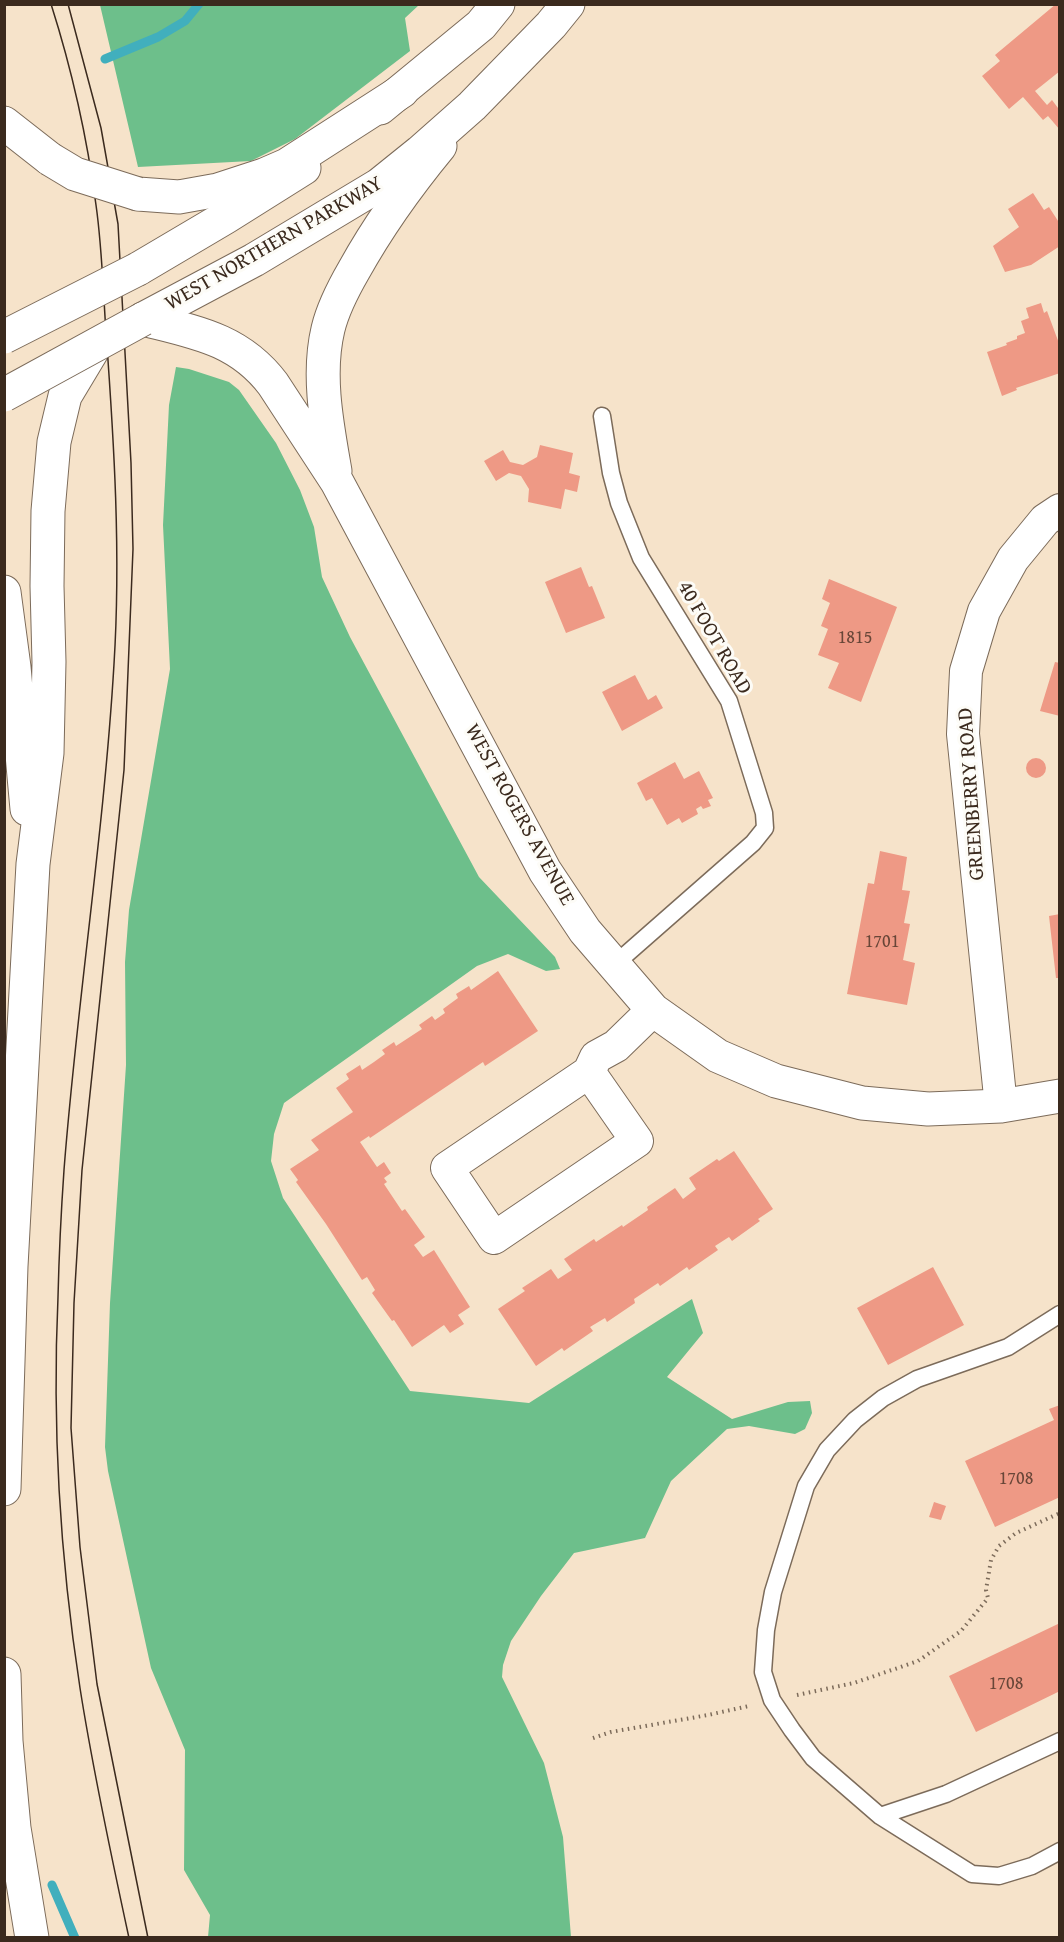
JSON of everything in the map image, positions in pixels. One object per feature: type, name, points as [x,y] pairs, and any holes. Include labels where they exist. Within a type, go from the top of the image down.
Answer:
[{"type":"main road","points":[[4,338],[138,269],[300,171],[402,92],[481,25],[498,4]]},
{"type":"main road","name":"WEST NORTHERN PARKWAY","points":[[4,395],[254,260],[379,185],[472,106],[551,25],[568,4]]},
{"type":"main road","points":[[4,123],[50,159],[75,174],[144,195],[179,197],[218,190],[287,165],[402,92]]},
{"type":"main road","name":"WEST ROGERS AVENUE","points":[[336,482],[328,433],[324,382],[325,348],[332,314],[372,238],[404,189],[472,106]]},
{"type":"main road","name":"WEST ROGERS AVENUE","points":[[143,319],[205,334],[227,344],[264,372],[273,384],[336,482],[545,871],[585,931],[653,1010],[718,1056],[776,1081],[862,1103],[928,1109],[1001,1106],[1059,1095]]},
{"type":"main road","points":[[4,1489],[11,1266],[33,864],[47,753],[48,511],[54,442],[65,396],[95,346]]},
{"type":"main road","points":[[4,592],[33,864]]},
{"type":"main road","points":[[4,1674],[6,1741],[14,1828],[32,1938]]},
{"type":"street","name":"GREENBERRY ROAD","points":[[1001,1106],[963,734],[966,671],[984,611],[1013,559],[1045,520],[1059,510]]},
{"type":"street","points":[[589,1072],[637,1141],[494,1238],[447,1168],[589,1072],[596,1058],[616,1046],[653,1010]]},
{"type":"lane","name":"40 FOOT ROAD","points":[[602,416],[611,473],[619,503],[641,558],[729,701],[764,813],[765,828],[753,843],[614,965]]},
{"type":"lane","points":[[1059,1314],[1008,1347],[917,1379],[884,1398],[855,1420],[827,1450],[806,1486],[773,1592],[766,1630],[763,1672],[772,1700],[813,1758],[880,1816],[972,1874],[999,1876],[1032,1866],[1059,1851]]},
{"type":"lane","points":[[880,1816],[946,1794],[1059,1741]]},
{"type":"path","points":[[593,1738],[611,1732],[708,1715],[854,1683],[918,1661],[962,1631],[988,1598],[986,1590],[991,1560],[999,1546],[1017,1533],[1059,1514]]},
{"type":"green space","points":[[100,4],[419,5],[405,18],[410,51],[295,139],[251,161],[138,167]]},
{"type":"green space","points":[[176,367],[229,382],[239,390],[276,443],[300,490],[314,527],[322,577],[350,637],[479,877],[555,957],[560,969],[546,971],[508,954],[477,966],[284,1103],[274,1134],[271,1161],[283,1198],[410,1391],[529,1403],[692,1299],[703,1333],[667,1377],[732,1419],[788,1402],[810,1401],[812,1413],[805,1429],[795,1434],[749,1426],[727,1429],[671,1481],[645,1538],[574,1553],[541,1596],[511,1641],[503,1665],[502,1677],[544,1763],[563,1837],[571,1937],[208,1937],[210,1915],[184,1870],[185,1750],[151,1668],[108,1471],[105,1447],[110,1303],[126,1065],[125,962],[129,910],[170,669],[163,525],[169,405]]},
{"type":"building","points":[[1056,4],[1060,4],[1060,71],[1035,91],[1047,105],[1052,100],[1058,108],[1060,106],[1060,130],[1048,116],[1043,120],[1023,97],[1009,109],[982,76],[1000,61],[995,55]]},
{"type":"building","points":[[1033,193],[1044,210],[1049,207],[1060,224],[1060,246],[1031,265],[1005,272],[993,246],[1019,227],[1008,209]]},
{"type":"building","points":[[1041,303],[1044,313],[1047,311],[1060,346],[1060,373],[1016,388],[1017,390],[1002,396],[987,352],[1007,345],[1006,343],[1025,333],[1021,321],[1029,318],[1026,308]]},
{"type":"building","points":[[540,445],[573,453],[569,473],[580,476],[577,492],[565,489],[561,509],[528,502],[529,489],[521,476],[509,473],[496,481],[484,461],[503,450],[510,462],[523,465],[537,457]]},
{"type":"building","points":[[581,567],[589,587],[592,586],[605,618],[566,633],[545,582]]},
{"type":"building","points":[[829,579],[897,607],[861,702],[828,688],[839,663],[818,655],[828,629],[821,626],[830,603],[822,599]]},
{"type":"building","points":[[1055,662],[1060,663],[1060,716],[1040,711]]},
{"type":"building","points":[[635,675],[648,700],[656,695],[663,708],[622,731],[602,692]]},
{"type":"building","points":[[1032,758],[1040,758],[1046,764],[1046,772],[1040,778],[1032,778],[1026,772],[1026,764]]},
{"type":"building","points":[[675,762],[684,779],[699,771],[713,798],[708,800],[711,806],[703,809],[701,806],[696,809],[698,814],[682,823],[679,818],[667,825],[652,798],[646,801],[637,783]]},
{"type":"building","points":[[880,851],[907,857],[902,890],[910,891],[904,923],[910,924],[903,960],[915,963],[907,1005],[847,994],[868,883],[874,884]]},
{"type":"building","points":[[1060,914],[1060,978],[1056,978],[1049,916]]},
{"type":"building","points":[[498,971],[538,1031],[485,1066],[483,1062],[370,1138],[369,1136],[360,1142],[377,1167],[384,1162],[391,1173],[384,1178],[387,1182],[384,1184],[402,1211],[405,1209],[425,1237],[414,1245],[423,1257],[434,1250],[470,1307],[458,1315],[464,1324],[450,1333],[444,1325],[412,1347],[372,1293],[375,1290],[367,1277],[362,1280],[296,1182],[298,1180],[290,1169],[319,1150],[311,1140],[353,1112],[336,1088],[349,1079],[346,1074],[360,1065],[362,1070],[374,1062],[385,1054],[382,1050],[394,1042],[396,1046],[422,1029],[419,1025],[432,1016],[435,1020],[445,1013],[443,1009],[458,998],[456,994],[469,986],[471,990]]},
{"type":"building","points":[[734,1151],[773,1209],[732,1241],[729,1237],[715,1246],[718,1250],[689,1270],[687,1267],[660,1286],[658,1283],[634,1299],[635,1303],[607,1322],[605,1318],[590,1327],[593,1331],[564,1351],[562,1348],[536,1366],[498,1309],[525,1291],[522,1288],[551,1269],[558,1279],[572,1270],[564,1259],[594,1239],[596,1242],[622,1225],[623,1227],[675,1188],[683,1199],[696,1189],[689,1178],[717,1159],[719,1161]]},
{"type":"building","points":[[933,1267],[964,1325],[888,1365],[857,1308]]},
{"type":"building","points":[[1060,1405],[1060,1497],[995,1527],[965,1461],[1054,1420],[1049,1409]]},
{"type":"building","points":[[934,1502],[946,1506],[941,1520],[929,1517]]},
{"type":"building","points":[[1060,1623],[1060,1691],[976,1732],[949,1676]]},
{"type":"waterway","points":[[105,59],[158,37],[185,21],[199,4]]},
{"type":"waterway","points":[[52,1885],[75,1938]]},
{"type":"tram line","points":[[51,4],[78,104],[98,221],[112,415],[117,539],[116,622],[110,727],[69,1107],[63,1186],[56,1346],[57,1444],[67,1590],[80,1688],[96,1782],[129,1938]]},
{"type":"tram line","points":[[68,4],[101,128],[118,224],[131,463],[133,549],[124,770],[82,1170],[74,1303],[71,1428],[80,1547],[97,1684],[148,1938]]}]
